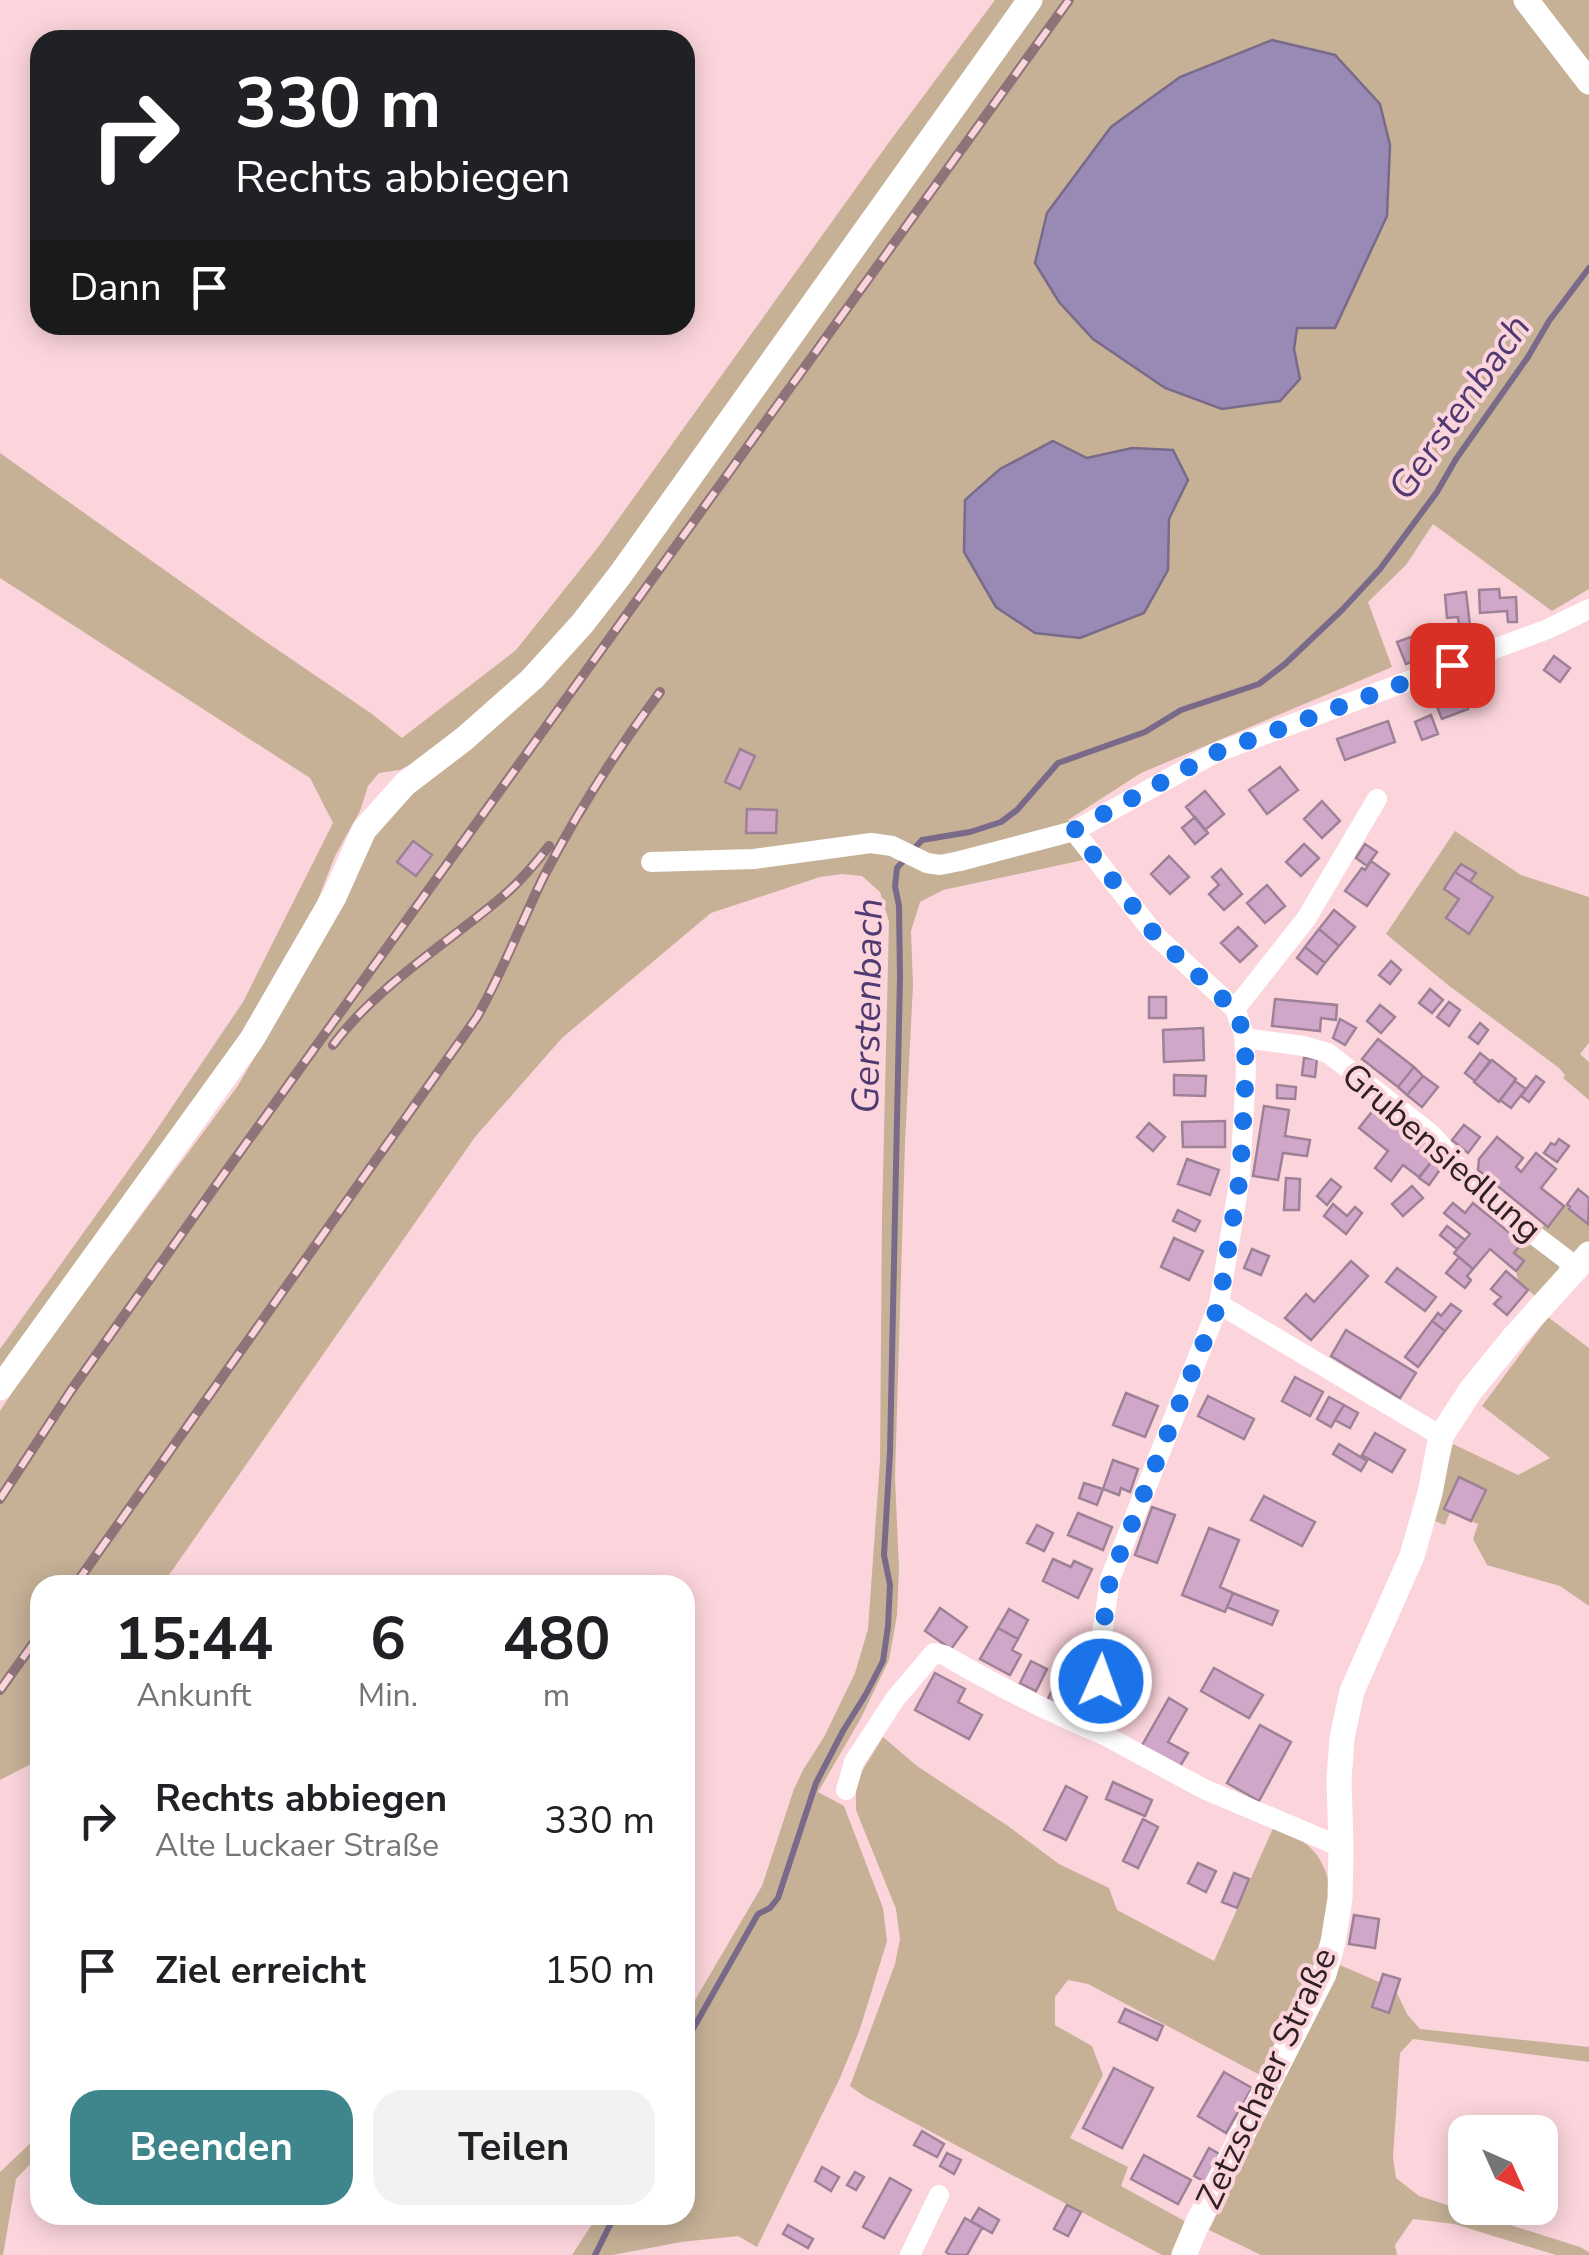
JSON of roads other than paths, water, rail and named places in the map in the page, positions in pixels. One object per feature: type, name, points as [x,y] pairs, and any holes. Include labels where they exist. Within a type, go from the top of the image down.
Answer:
[{"type":"street","points":[[0,1388],[252,1038],[334,897],[364,830],[405,784],[532,679],[582,624],[1030,0]]},
{"type":"street","points":[[1526,0],[1589,82]]},
{"type":"street","points":[[650,862],[754,859],[871,843],[892,846],[926,863],[960,862],[1074,830],[1215,753],[1548,630],[1589,608]]},
{"type":"street","points":[[1235,1010],[1306,919],[1378,799]]},
{"type":"street","points":[[1074,830],[1156,936],[1235,1010],[1244,1038],[1246,1070],[1240,1177],[1219,1304],[1110,1579],[1101,1642],[1104,1735]]},
{"type":"street","name":"Grubensiedlung","points":[[1244,1038],[1328,1053],[1430,1133],[1473,1184],[1583,1261]]},
{"type":"street","name":"Zetzschaer Straße","points":[[1184,2255],[1324,1974],[1340,1899],[1338,1780],[1352,1691],[1412,1556],[1441,1436],[1471,1390],[1583,1261]]},
{"type":"street","points":[[1219,1304],[1441,1436]]},
{"type":"street","points":[[846,1790],[854,1762],[895,1700],[934,1653],[1014,1695],[1104,1735],[1204,1790],[1342,1847]]},
{"type":"street","points":[[910,2255],[939,2195]]},
{"type":"waterway","name":"Gerstenbach","points":[[695,2025],[758,1914],[778,1898],[816,1783],[883,1661],[890,1585],[884,1555],[890,1452],[900,977],[897,868],[922,840],[1001,822],[1017,810],[1058,763],[1145,732],[1181,710],[1259,684],[1285,664],[1380,569],[1589,268]]},
{"type":"waterway","name":"Gerstenbach","points":[[595,2255],[610,2225]]},
{"type":"railway","points":[[0,1499],[70,1392],[224,1174],[1069,0]]},
{"type":"railway","points":[[82,1575],[477,1017],[570,828],[660,692]]},
{"type":"railway","points":[[333,1045],[391,984],[509,891],[549,846]]},
{"type":"railway","points":[[0,1690],[30,1648]]}]
